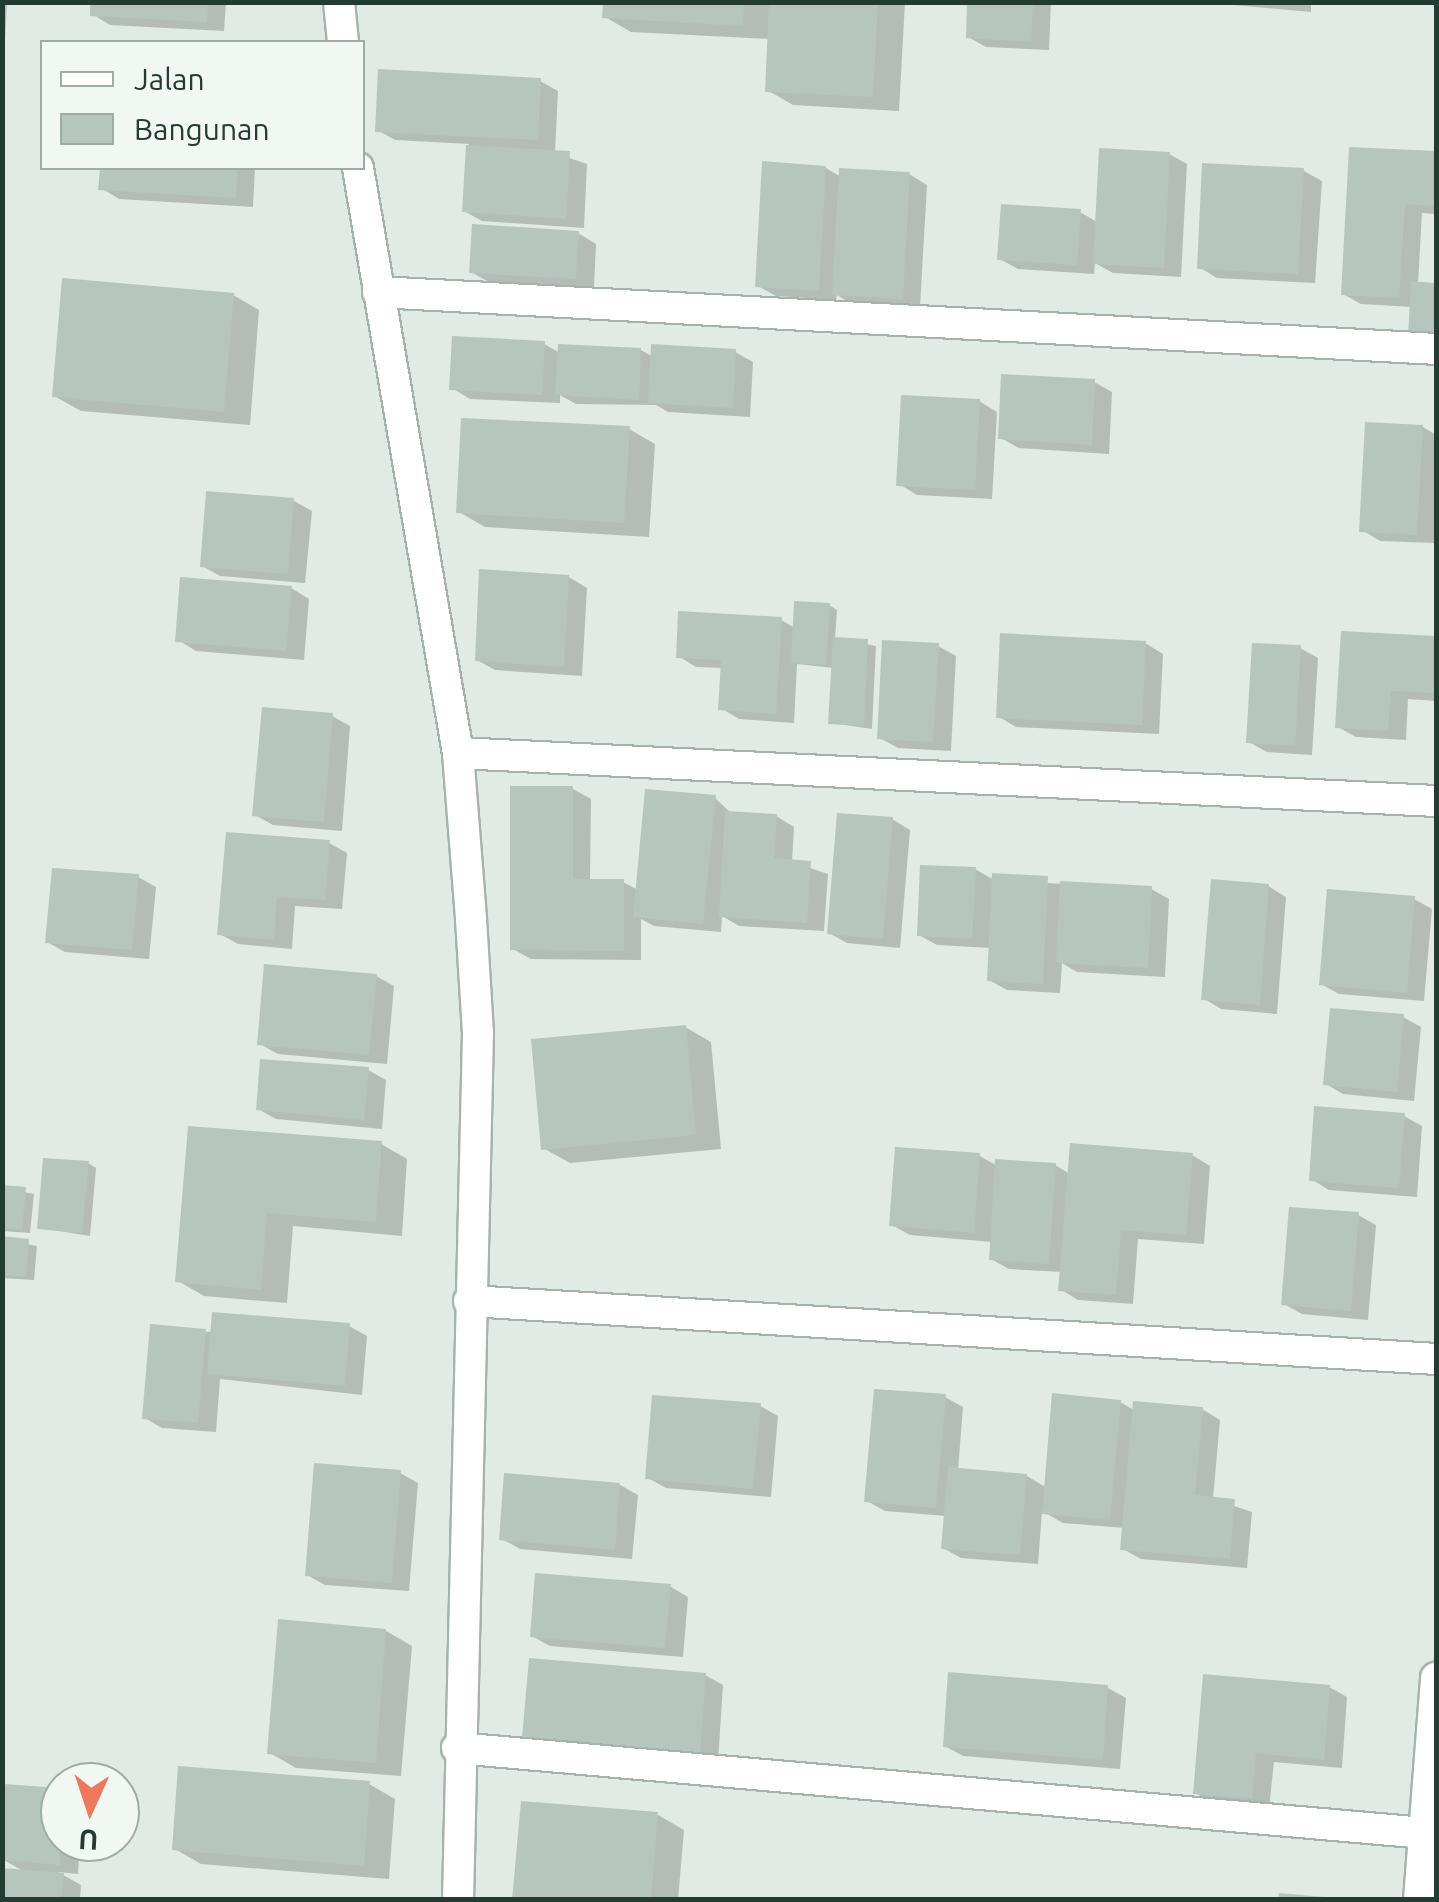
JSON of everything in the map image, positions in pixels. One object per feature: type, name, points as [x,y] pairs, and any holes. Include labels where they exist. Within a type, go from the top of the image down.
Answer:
[{"type":"street","points":[[339,2],[343,40]]},
{"type":"street","points":[[358,170],[458,753],[478,1032],[457,1748],[458,1900]]},
{"type":"street","points":[[378,292],[1436,349]]},
{"type":"street","points":[[458,753],[1436,802]]},
{"type":"street","points":[[469,1302],[1436,1358]]},
{"type":"street","points":[[1419,1900],[1432,1833],[1436,1678]]},
{"type":"street","points":[[457,1748],[1432,1833]]},
{"type":"building","points":[[90,2],[208,2],[207,22],[90,16]]},
{"type":"building","points":[[603,2],[744,2],[743,26],[602,18]]},
{"type":"building","points":[[769,2],[878,2],[873,97],[765,92]]},
{"type":"building","points":[[967,2],[1033,2],[1031,42],[966,38]]},
{"type":"building","points":[[378,69],[541,78],[538,140],[375,132]]},
{"type":"building","points":[[466,145],[570,151],[566,219],[462,212]]},
{"type":"building","points":[[1349,147],[1436,151],[1436,206],[1405,204],[1399,298],[1341,295]]},
{"type":"building","points":[[1099,148],[1170,152],[1164,268],[1093,264]]},
{"type":"building","points":[[762,161],[826,166],[819,291],[755,287]]},
{"type":"building","points":[[1202,163],[1304,168],[1298,274],[1197,269]]},
{"type":"building","points":[[839,168],[910,172],[903,299],[832,295]]},
{"type":"building","points":[[100,170],[238,170],[236,198],[98,190]]},
{"type":"building","points":[[1001,204],[1081,209],[1077,265],[997,260]]},
{"type":"building","points":[[472,224],[579,231],[576,279],[469,273]]},
{"type":"building","points":[[62,278],[234,293],[224,412],[52,397]]},
{"type":"building","points":[[1411,281],[1436,283],[1436,339],[1408,337]]},
{"type":"building","points":[[452,336],[545,341],[542,395],[449,390]]},
{"type":"building","points":[[558,344],[641,348],[639,400],[555,395]]},
{"type":"building","points":[[651,344],[736,349],[733,408],[648,403]]},
{"type":"building","points":[[1001,374],[1095,379],[1092,445],[998,439]]},
{"type":"building","points":[[901,395],[980,399],[975,490],[896,486]]},
{"type":"building","points":[[461,418],[630,426],[624,523],[456,513]]},
{"type":"building","points":[[1365,422],[1423,425],[1417,535],[1359,532]]},
{"type":"building","points":[[206,491],[294,498],[288,574],[200,567]]},
{"type":"building","points":[[479,569],[569,575],[564,667],[475,661]]},
{"type":"building","points":[[180,577],[292,586],[286,651],[175,642]]},
{"type":"building","points":[[794,601],[830,603],[826,665],[791,663]]},
{"type":"building","points":[[678,611],[782,617],[776,714],[718,710],[721,660],[676,658]]},
{"type":"building","points":[[1341,631],[1436,636],[1436,693],[1391,691],[1388,731],[1335,728]]},
{"type":"building","points":[[1000,633],[1146,641],[1142,725],[996,718]]},
{"type":"building","points":[[833,637],[868,639],[864,726],[828,724]]},
{"type":"building","points":[[882,640],[939,643],[933,742],[877,739]]},
{"type":"building","points":[[1252,643],[1301,645],[1295,746],[1246,743]]},
{"type":"building","points":[[262,707],[333,713],[324,822],[252,816]]},
{"type":"building","points":[[510,786],[573,786],[573,879],[624,879],[624,951],[510,950]]},
{"type":"building","points":[[645,789],[716,795],[703,924],[633,917]]},
{"type":"building","points":[[725,811],[777,814],[774,858],[811,861],[807,923],[719,917]]},
{"type":"building","points":[[837,813],[893,817],[883,939],[827,934]]},
{"type":"building","points":[[226,832],[330,840],[325,900],[277,897],[274,940],[217,935]]},
{"type":"building","points":[[920,865],[976,867],[972,939],[917,936]]},
{"type":"building","points":[[52,868],[139,874],[132,950],[45,943]]},
{"type":"building","points":[[992,873],[1048,876],[1043,984],[987,981]]},
{"type":"building","points":[[1211,879],[1269,884],[1260,1005],[1201,1000]]},
{"type":"building","points":[[1060,881],[1152,886],[1148,968],[1056,963]]},
{"type":"building","points":[[1327,889],[1415,896],[1407,993],[1319,985]]},
{"type":"building","points":[[264,964],[377,974],[369,1055],[257,1045]]},
{"type":"building","points":[[1330,1008],[1404,1014],[1397,1092],[1323,1085]]},
{"type":"building","points":[[686,1025],[696,1135],[541,1150],[531,1039]]},
{"type":"building","points":[[260,1059],[369,1067],[364,1120],[256,1110]]},
{"type":"building","points":[[1314,1106],[1405,1113],[1399,1188],[1309,1181]]},
{"type":"building","points":[[188,1126],[382,1141],[376,1222],[267,1213],[261,1290],[175,1282]]},
{"type":"building","points":[[1070,1143],[1193,1153],[1186,1235],[1121,1230],[1116,1295],[1058,1291]]},
{"type":"building","points":[[895,1147],[980,1153],[974,1233],[889,1226]]},
{"type":"building","points":[[43,1158],[89,1161],[82,1233],[37,1229]]},
{"type":"building","points":[[995,1159],[1056,1163],[1049,1264],[989,1260]]},
{"type":"building","points":[[2,1185],[26,1187],[22,1230],[2,1228]]},
{"type":"building","points":[[1289,1207],[1359,1212],[1351,1311],[1281,1305]]},
{"type":"building","points":[[2,1236],[29,1239],[26,1277],[2,1275]]},
{"type":"building","points":[[212,1312],[350,1323],[345,1386],[207,1374]]},
{"type":"building","points":[[150,1324],[206,1329],[198,1423],[142,1419]]},
{"type":"building","points":[[874,1389],[946,1394],[936,1508],[864,1502]]},
{"type":"building","points":[[1052,1393],[1121,1400],[1110,1520],[1042,1514]]},
{"type":"building","points":[[652,1395],[761,1403],[753,1489],[645,1479]]},
{"type":"building","points":[[1133,1401],[1203,1407],[1195,1495],[1235,1499],[1230,1559],[1120,1550]]},
{"type":"building","points":[[314,1463],[401,1470],[392,1583],[305,1576]]},
{"type":"building","points":[[948,1467],[1027,1474],[1020,1555],[941,1549]]},
{"type":"building","points":[[504,1473],[620,1483],[615,1550],[499,1540]]},
{"type":"building","points":[[535,1573],[671,1584],[665,1648],[530,1637]]},
{"type":"building","points":[[278,1619],[386,1629],[376,1763],[267,1754]]},
{"type":"building","points":[[529,1658],[706,1673],[700,1753],[522,1738]]},
{"type":"building","points":[[948,1672],[1108,1685],[1103,1760],[943,1747]]},
{"type":"building","points":[[1203,1674],[1330,1685],[1324,1760],[1256,1753],[1252,1799],[1193,1794]]},
{"type":"building","points":[[178,1766],[370,1781],[364,1866],[172,1850]]},
{"type":"building","points":[[4,1784],[40,1787],[40,1862],[60,1865],[2,1860]]},
{"type":"building","points":[[521,1801],[658,1812],[651,1900],[512,1900]]},
{"type":"building","points":[[2,1868],[64,1873],[61,1900],[2,1900]]},
{"type":"building","points":[[1279,1893],[1325,1897],[1325,1900],[1278,1900]]}]
